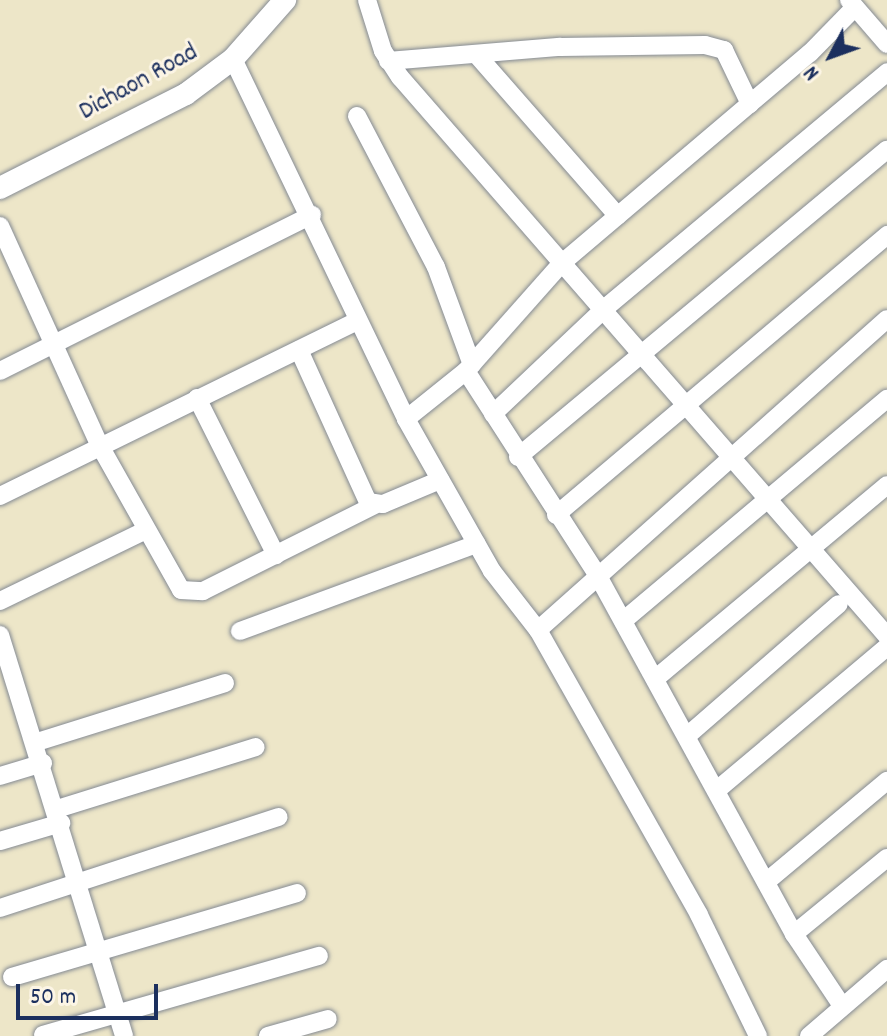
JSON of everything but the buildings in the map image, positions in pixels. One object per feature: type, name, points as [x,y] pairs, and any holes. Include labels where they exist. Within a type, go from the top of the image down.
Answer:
[{"type":"street","name":"Dichaon Road","points":[[0,188],[172,103],[233,59],[285,0]]},
{"type":"street","points":[[367,0],[388,61],[562,263],[732,453],[811,550],[887,636]]},
{"type":"street","points":[[406,419],[469,368],[562,263],[750,104],[852,4],[887,44]]},
{"type":"street","points":[[388,61],[476,54],[705,45],[724,50],[750,104]]},
{"type":"street","points":[[476,54],[618,216]]},
{"type":"street","points":[[233,59],[312,215],[358,321],[406,419],[476,544],[538,630],[699,915],[758,1036]]},
{"type":"street","points":[[493,414],[604,309],[887,72]]},
{"type":"street","points":[[357,116],[436,267],[469,368],[493,414],[518,457],[598,576],[794,934],[842,1006]]},
{"type":"street","points":[[518,457],[887,150]]},
{"type":"street","points":[[0,371],[312,215]]},
{"type":"street","points":[[0,226],[50,345],[100,446],[173,581],[189,592],[276,555],[375,505],[440,480]]},
{"type":"street","points":[[556,515],[887,235]]},
{"type":"street","points":[[538,630],[732,453],[887,319]]},
{"type":"street","points":[[0,496],[358,321]]},
{"type":"street","points":[[299,350],[362,496],[375,505]]},
{"type":"street","points":[[197,398],[276,555]]},
{"type":"street","points":[[623,621],[887,399]]},
{"type":"street","points":[[655,679],[887,485]]},
{"type":"street","points":[[0,601],[146,530]]},
{"type":"street","points":[[240,631],[476,544]]},
{"type":"street","points":[[687,736],[839,604]]},
{"type":"street","points":[[0,635],[37,742],[124,1036]]},
{"type":"street","points":[[717,790],[887,647]]},
{"type":"street","points":[[37,742],[225,683]]},
{"type":"street","points":[[0,841],[59,816],[256,747]]},
{"type":"street","points":[[0,776],[43,763]]},
{"type":"street","points":[[766,882],[887,781]]},
{"type":"street","points":[[0,908],[78,880],[279,817]]},
{"type":"street","points":[[794,934],[887,858]]},
{"type":"street","points":[[12,977],[297,893]]},
{"type":"street","points":[[43,1035],[319,956]]},
{"type":"street","points":[[809,1036],[887,969]]},
{"type":"street","points":[[268,1036],[328,1019]]}]
